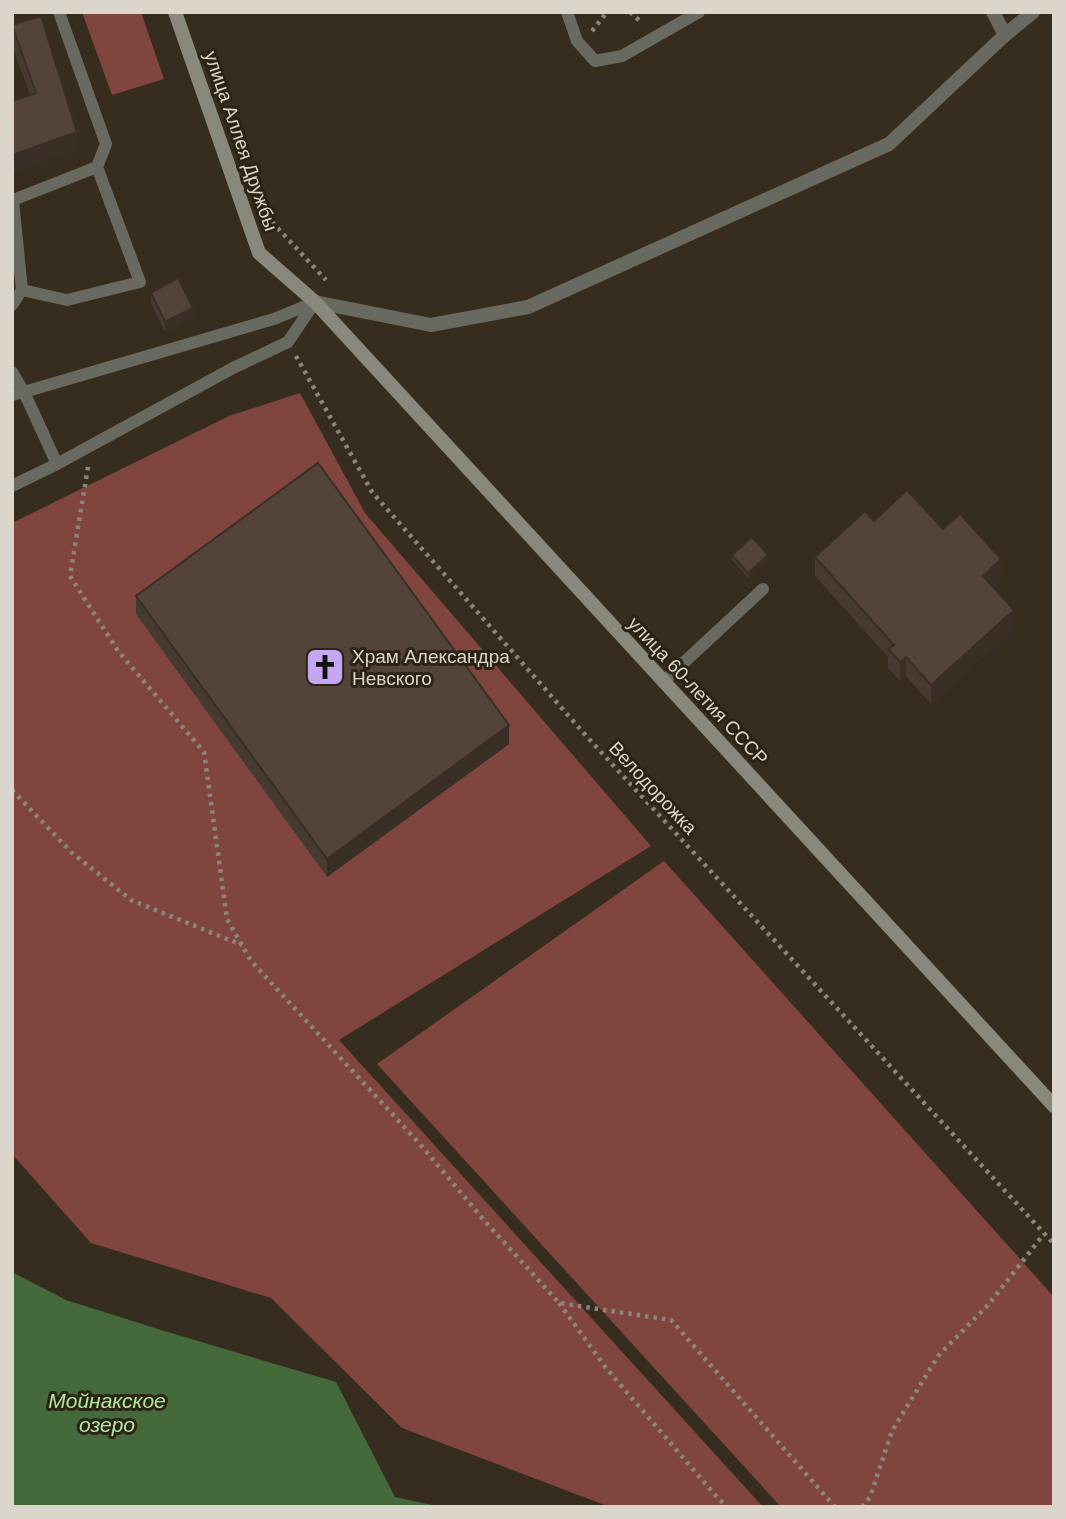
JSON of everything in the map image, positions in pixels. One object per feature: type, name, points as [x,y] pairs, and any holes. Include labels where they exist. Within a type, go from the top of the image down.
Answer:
[{"type":"main road","name":"улица Аллея Дружбы","points":[[175,12],[259,253],[315,302]]},
{"type":"main road","name":"улица 60-летия СССР","points":[[315,302],[1054,1106]]},
{"type":"street","points":[[993,12],[1005,35]]},
{"type":"street","points":[[315,302],[430,325],[527,307],[889,144],[1033,12]]},
{"type":"lane","points":[[22,290],[67,300],[140,282],[97,167],[106,144],[59,12]]},
{"type":"lane","points":[[567,12],[577,41],[595,61],[622,56],[699,12]]},
{"type":"lane","points":[[12,305],[22,290],[13,200],[97,167]]},
{"type":"lane","points":[[12,486],[233,368],[288,342],[315,302]]},
{"type":"lane","points":[[18,393],[274,318],[315,302]]},
{"type":"lane","points":[[12,372],[18,393],[57,464]]},
{"type":"lane","points":[[663,682],[763,589]]},
{"type":"path","points":[[589,35],[607,12]]},
{"type":"path","points":[[262,196],[272,222],[326,280]]},
{"type":"path","name":"Велодорожка","points":[[288,342],[372,492],[589,739],[1054,1244]]},
{"type":"path","points":[[92,444],[70,576],[118,651],[204,752],[227,919],[242,946],[251,961],[419,1143],[559,1303],[606,1368],[727,1507]]},
{"type":"path","points":[[12,790],[71,852],[131,900],[242,946]]},
{"type":"path","points":[[862,1507],[870,1497],[892,1431],[938,1356],[988,1305],[1044,1234]]},
{"type":"path","points":[[559,1303],[671,1320],[835,1507]]},
{"type":"shaded area","points":[[82,12],[141,12],[164,79],[112,95]]},
{"type":"shaded area","points":[[300,393],[365,513],[651,846],[339,1040],[763,1507],[610,1507],[402,1428],[271,1298],[91,1243],[12,1154],[12,523],[229,416]]},
{"type":"shaded area","points":[[664,861],[1054,1297],[1054,1507],[781,1507],[377,1064]]},
{"type":"water","name":"Мойнакское озеро","points":[[12,1272],[66,1300],[336,1382],[395,1497],[441,1507],[12,1507]]},
{"type":"building","points":[[41,16],[77,132],[12,155],[12,101],[36,93],[12,25]]},
{"type":"building","points":[[178,278],[193,308],[165,322],[151,293]]},
{"type":"building","points":[[318,463],[509,725],[327,859],[136,596]]},
{"type":"building","points":[[907,490],[943,529],[960,514],[1001,559],[983,576],[1014,610],[931,685],[906,657],[900,662],[888,649],[894,645],[815,557],[865,511],[874,521]]},
{"type":"building","points":[[752,537],[768,555],[748,573],[732,555]]},
{"type":"place","name":"Храм Александра Невского","points":[[325,667]]}]
